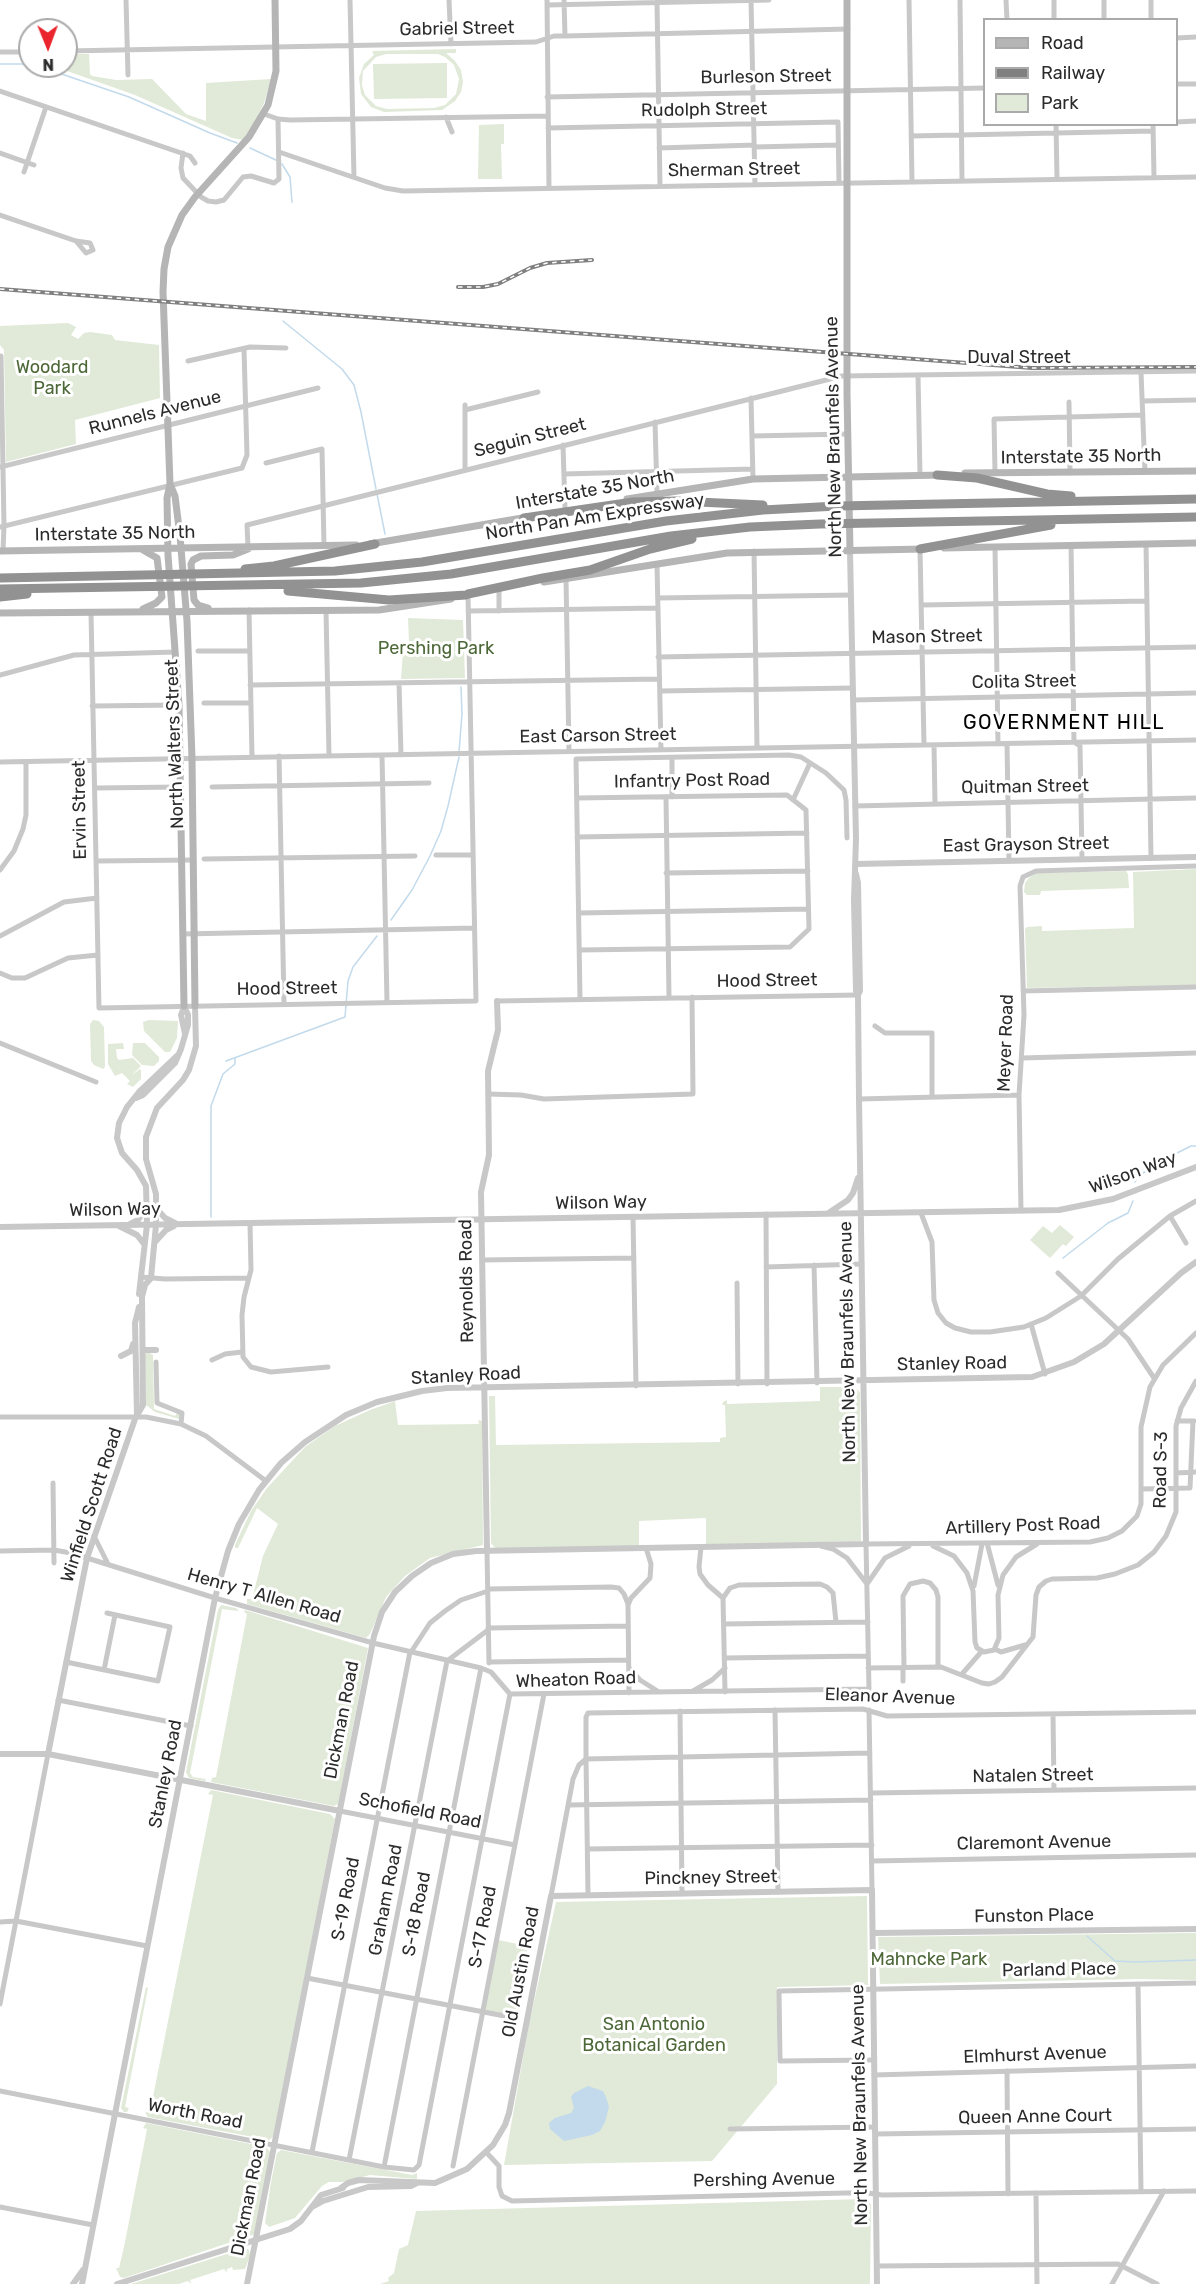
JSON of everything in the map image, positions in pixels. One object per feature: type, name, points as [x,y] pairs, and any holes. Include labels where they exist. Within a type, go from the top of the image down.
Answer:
[{"type":"highway","points":[[937,475],[977,478],[1059,495],[1125,495],[1196,499]]},
{"type":"highway","name":"North Pan Am Expressway","points":[[0,578],[335,571],[447,558],[694,517],[763,510],[837,506],[1196,499]]},
{"type":"highway","points":[[524,518],[641,502],[837,506]]},
{"type":"highway","points":[[920,549],[1047,525],[1193,517]]},
{"type":"highway","name":"North Pan Am Expressway","points":[[0,589],[361,583],[452,574],[700,532],[750,527],[1193,517]]},
{"type":"highway","points":[[196,586],[318,593],[389,600],[467,594],[590,570],[672,543],[820,524]]},
{"type":"highway","points":[[197,574],[274,566],[375,544]]},
{"type":"highway","points":[[0,597],[99,589]]},
{"type":"main road","name":"North Walters Street","points":[[184,1006],[179,705],[168,552],[167,498],[170,484],[163,292],[165,260],[182,215],[244,144],[264,114],[275,79],[275,0]]},
{"type":"main road","name":"North New Braunfels Avenue","points":[[847,0],[850,551]]},
{"type":"main road","name":"Interstate 35 North","points":[[1,551],[140,549],[168,552],[250,547],[375,544],[753,478],[1196,471]]},
{"type":"main road","name":"North Walters Street","points":[[170,484],[175,496],[186,608],[192,758],[195,1006]]},
{"type":"main road","points":[[0,614],[138,611],[172,608],[326,611],[397,609],[467,594],[720,554],[754,551],[1196,543]]},
{"type":"main road","points":[[223,610],[198,604],[194,600],[191,564],[195,558],[201,556],[233,555],[250,547]]},
{"type":"main road","points":[[138,611],[156,603],[162,597],[159,563],[154,556],[140,549]]},
{"type":"street","points":[[126,0],[128,75]]},
{"type":"street","points":[[350,0],[354,177]]},
{"type":"street","points":[[450,0],[451,44]]},
{"type":"street","points":[[751,0],[755,185]]},
{"type":"street","points":[[549,188],[547,2],[769,0]]},
{"type":"street","points":[[909,0],[912,182]]},
{"type":"street","points":[[960,0],[962,181]]},
{"type":"street","points":[[1006,0],[1007,18]]},
{"type":"street","points":[[1053,0],[1054,18]]},
{"type":"street","points":[[1104,0],[1104,18]]},
{"type":"street","points":[[1151,0],[1151,18]]},
{"type":"street","points":[[657,1],[660,186]]},
{"type":"street","points":[[564,2],[565,36]]},
{"type":"street","name":"Gabriel Street","points":[[78,51],[536,42],[565,36],[848,29]]},
{"type":"street","points":[[1178,38],[1196,37]]},
{"type":"street","points":[[0,52],[18,52]]},
{"type":"street","points":[[1178,84],[1196,84]]},
{"type":"street","name":"Burleson Street","points":[[547,97],[983,88]]},
{"type":"street","points":[[0,91],[183,153],[190,156],[195,163]]},
{"type":"street","points":[[24,172],[46,106]]},
{"type":"street","points":[[264,114],[278,119],[548,116]]},
{"type":"street","points":[[446,117],[452,132]]},
{"type":"street","points":[[183,153],[181,168],[183,178],[201,196],[213,202],[219,202],[228,197],[243,177],[251,176],[271,183],[276,182],[279,179],[278,119]]},
{"type":"street","points":[[1178,122],[1196,121]]},
{"type":"street","name":"Rudolph Street","points":[[548,128],[838,122],[838,145]]},
{"type":"street","points":[[1010,126],[1010,134]]},
{"type":"street","points":[[1056,126],[1057,179]]},
{"type":"street","points":[[1105,126],[1105,132]]},
{"type":"street","points":[[911,136],[1105,132],[1153,128],[1155,177]]},
{"type":"street","points":[[659,148],[838,145],[839,183]]},
{"type":"street","points":[[0,153],[34,165]]},
{"type":"street","name":"Sherman Street","points":[[279,154],[394,190],[1196,177]]},
{"type":"street","points":[[0,215],[76,241]]},
{"type":"street","points":[[188,361],[244,349],[286,348]]},
{"type":"street","points":[[2,527],[242,468],[247,455],[244,349]]},
{"type":"street","points":[[1,356],[1,551]]},
{"type":"street","name":"Duval Street","points":[[842,376],[1196,371]]},
{"type":"street","points":[[1141,372],[1145,472]]},
{"type":"street","points":[[918,375],[920,475]]},
{"type":"street","name":"Seguin Street","points":[[250,547],[247,525],[842,376]]},
{"type":"street","name":"Runnels Avenue","points":[[2,467],[318,388]]},
{"type":"street","points":[[465,470],[465,407],[538,392]]},
{"type":"street","points":[[751,398],[753,478]]},
{"type":"street","points":[[1142,401],[1196,400]]},
{"type":"street","points":[[1069,402],[1070,473]]},
{"type":"street","points":[[995,473],[994,419],[1143,415]]},
{"type":"street","points":[[656,422],[657,494]]},
{"type":"street","points":[[752,436],[848,434]]},
{"type":"street","points":[[564,445],[565,509]]},
{"type":"street","points":[[266,463],[322,449],[324,546]]},
{"type":"street","points":[[564,474],[753,469]]},
{"type":"street","points":[[1146,544],[1151,858]]},
{"type":"street","points":[[1071,545],[1074,742],[1080,746],[1082,860]]},
{"type":"street","points":[[995,547],[998,744]]},
{"type":"street","points":[[920,549],[924,745]]},
{"type":"street","points":[[754,551],[758,690],[757,748]]},
{"type":"street","name":"North New Braunfels Avenue","points":[[850,551],[856,873],[861,991],[858,995],[859,1099],[869,1689]]},
{"type":"street","points":[[657,564],[661,750]]},
{"type":"street","points":[[566,579],[569,751]]},
{"type":"street","points":[[499,590],[499,611]]},
{"type":"street","points":[[183,934],[474,928],[469,683],[471,611],[467,594]]},
{"type":"street","points":[[658,598],[851,595]]},
{"type":"street","points":[[922,605],[1147,601]]},
{"type":"street","points":[[471,611],[658,609]]},
{"type":"street","points":[[249,610],[252,757]]},
{"type":"street","points":[[326,611],[329,756]]},
{"type":"street","name":"Ervin Street","points":[[91,612],[99,1008]]},
{"type":"street","name":"Mason Street","points":[[658,657],[1196,647]]},
{"type":"street","points":[[198,651],[249,651]]},
{"type":"street","points":[[0,675],[64,657],[175,652]]},
{"type":"street","points":[[250,686],[659,679]]},
{"type":"street","points":[[399,684],[401,754]]},
{"type":"street","points":[[660,691],[853,688]]},
{"type":"street","name":"Colita Street","points":[[853,700],[1196,693]]},
{"type":"street","points":[[204,703],[250,703]]},
{"type":"street","points":[[92,706],[179,705]]},
{"type":"street","name":"East Carson Street","points":[[0,762],[1196,740]]},
{"type":"street","points":[[1007,744],[1009,861]]},
{"type":"street","points":[[934,745],[934,804]]},
{"type":"street","points":[[382,755],[387,1002]]},
{"type":"street","points":[[580,999],[576,759],[789,755],[801,757],[826,772],[844,790],[847,838]]},
{"type":"street","points":[[279,756],[284,1004]]},
{"type":"street","points":[[669,997],[666,836],[672,758]]},
{"type":"street","points":[[0,870],[18,842],[24,823],[26,762]]},
{"type":"street","points":[[793,800],[810,763]]},
{"type":"street","points":[[212,787],[429,783]]},
{"type":"street","points":[[95,788],[180,787]]},
{"type":"street","name":"Infantry Post Road","points":[[577,798],[785,795],[806,810],[809,929],[790,947],[580,950]]},
{"type":"street","name":"Quitman Street","points":[[855,806],[1196,798]]},
{"type":"street","points":[[578,837],[807,833]]},
{"type":"street","points":[[436,855],[473,855]]},
{"type":"street","points":[[204,859],[415,856]]},
{"type":"street","name":"East Grayson Street","points":[[856,864],[1196,857]]},
{"type":"street","points":[[96,861],[193,860]]},
{"type":"street","name":"Meyer Road","points":[[1021,1211],[1018,1095],[1022,1058],[1023,991],[1020,886],[1024,876],[1036,871],[1196,866]]},
{"type":"street","points":[[666,873],[807,871]]},
{"type":"street","points":[[0,936],[64,902],[97,898]]},
{"type":"street","points":[[579,913],[808,909]]},
{"type":"street","name":"Hood Street","points":[[99,1008],[476,1001],[474,928]]},
{"type":"street","points":[[0,973],[12,978],[25,978],[68,958],[98,955]]},
{"type":"street","points":[[1023,991],[1196,987]]},
{"type":"street","name":"Hood Street","points":[[497,1001],[858,995]]},
{"type":"street","points":[[488,1094],[521,1095],[544,1099],[693,1094],[692,997]]},
{"type":"street","name":"Reynolds Road","points":[[489,1671],[481,1192],[489,1155],[489,1063],[498,1030],[497,1001]]},
{"type":"street","name":"Winfield Scott Road","points":[[0,2004],[87,1558],[137,1417],[135,1323],[139,1309],[147,1225],[146,1186],[143,1178],[122,1153],[117,1138],[121,1118],[136,1098],[143,1095],[175,1063],[188,1025],[188,1015],[184,1006]]},
{"type":"street","points":[[137,1417],[144,1397],[142,1297],[145,1285],[151,1278],[156,1225],[154,1183],[146,1159],[147,1135],[157,1108],[183,1080],[189,1070],[196,1046],[195,1006]]},
{"type":"street","points":[[875,1026],[885,1033],[932,1033],[933,1096]]},
{"type":"street","points":[[0,1043],[96,1082]]},
{"type":"street","points":[[1022,1058],[1196,1053]]},
{"type":"street","points":[[859,1099],[1018,1095]]},
{"type":"street","points":[[824,1214],[843,1205],[853,1193],[860,1159]]},
{"type":"street","name":"Wilson Way","points":[[0,1227],[1059,1210],[1113,1199],[1196,1167]]},
{"type":"street","points":[[921,1213],[932,1246],[935,1304],[943,1320],[955,1328],[971,1332],[990,1332],[1016,1329],[1031,1324],[1081,1296],[1118,1259],[1170,1216],[1196,1201]]},
{"type":"street","points":[[127,1225],[142,1216],[147,1206]]},
{"type":"street","points":[[156,1208],[165,1218],[179,1224]]},
{"type":"street","points":[[766,1214],[767,1384]]},
{"type":"street","points":[[1170,1216],[1186,1243]]},
{"type":"street","points":[[633,1217],[636,1386]]},
{"type":"street","points":[[250,1223],[249,1278],[242,1315],[242,1352],[247,1364],[261,1371],[280,1372],[328,1367]]},
{"type":"street","points":[[155,1242],[166,1230],[179,1224]]},
{"type":"street","points":[[115,1225],[137,1235],[144,1245]]},
{"type":"street","points":[[482,1260],[634,1258]]},
{"type":"street","name":"Stanley Road","points":[[82,2284],[215,1599],[228,1551],[239,1524],[252,1500],[281,1463],[304,1442],[359,1409],[415,1392],[447,1388],[817,1383],[1021,1378],[1045,1374],[1086,1356],[1119,1331],[1181,1273],[1196,1262]]},
{"type":"street","points":[[766,1267],[862,1264]]},
{"type":"street","points":[[814,1265],[817,1383]]},
{"type":"street","points":[[1058,1274],[1129,1341],[1154,1378]]},
{"type":"street","points":[[141,1277],[249,1278]]},
{"type":"street","points":[[737,1283],[738,1384]]},
{"type":"street","points":[[135,1323],[133,1349],[121,1356],[132,1360],[136,1366]]},
{"type":"street","points":[[1031,1324],[1045,1374]]},
{"type":"street","name":"Artillery Post Road","points":[[866,1544],[1096,1541],[1117,1534],[1128,1527],[1137,1516],[1141,1504],[1141,1427],[1145,1400],[1154,1378],[1172,1354],[1196,1333]]},
{"type":"street","points":[[143,1350],[156,1350]]},
{"type":"street","points":[[212,1360],[225,1354],[242,1352]]},
{"type":"street","points":[[156,1362],[157,1403],[182,1413],[181,1424]]},
{"type":"street","name":"Road S-3","points":[[868,1668],[938,1667],[982,1683],[995,1682],[1002,1677],[1034,1633],[1035,1597],[1039,1587],[1052,1579],[1097,1578],[1115,1574],[1138,1565],[1154,1552],[1171,1527],[1176,1512],[1177,1421],[1187,1395],[1196,1381]]},
{"type":"street","points":[[0,1418],[137,1417],[181,1424],[206,1436],[266,1482]]},
{"type":"street","points":[[1142,1489],[1190,1488],[1194,1472],[1194,1421],[1177,1421]]},
{"type":"street","points":[[1176,1473],[1194,1472]]},
{"type":"street","points":[[53,1483],[54,1563]]},
{"type":"street","points":[[94,1536],[109,1565]]},
{"type":"street","points":[[998,1595],[1001,1581],[1009,1565],[1025,1550],[1044,1543]]},
{"type":"street","name":"Dickman Road","points":[[247,2284],[377,1623],[388,1602],[412,1576],[442,1558],[464,1552],[866,1544]]},
{"type":"street","name":"Artillery Post Road","points":[[867,1584],[885,1558],[899,1549],[916,1544]]},
{"type":"street","points":[[925,1544],[954,1556],[968,1573],[973,1591],[975,1642],[977,1648],[982,1651]]},
{"type":"street","points":[[984,1544],[996,1572],[999,1638],[994,1649]]},
{"type":"street","points":[[973,1591],[984,1544]]},
{"type":"street","name":"Dickman Road","points":[[816,1545],[833,1549],[843,1555],[853,1564],[867,1584]]},
{"type":"street","points":[[701,1547],[700,1574],[723,1598]]},
{"type":"street","points":[[629,1693],[628,1605],[631,1598],[650,1578],[651,1564],[646,1548]]},
{"type":"street","name":"Henry T Allen Road","points":[[0,1551],[54,1550],[87,1558],[215,1599],[373,1643],[481,1668],[489,1671],[510,1694]]},
{"type":"street","points":[[903,1681],[903,1596],[910,1584],[916,1581],[930,1583],[936,1590],[938,1667]]},
{"type":"street","points":[[725,1692],[723,1598],[730,1588],[739,1585],[820,1584],[833,1593],[836,1622]]},
{"type":"street","name":"S-19 Road","points":[[312,2152],[410,1652],[430,1623],[445,1611],[461,1600],[488,1590],[611,1587],[618,1588],[624,1594],[628,1605]]},
{"type":"street","points":[[66,1662],[159,1681],[170,1627],[107,1613]]},
{"type":"street","points":[[104,1670],[115,1615]]},
{"type":"street","points":[[724,1624],[868,1622]]},
{"type":"street","points":[[447,1661],[488,1629],[628,1626]]},
{"type":"street","points":[[962,1674],[982,1651],[994,1649],[1001,1652],[1027,1644]]},
{"type":"street","points":[[725,1658],[868,1656]]},
{"type":"street","name":"Graham Road","points":[[349,2160],[447,1661]]},
{"type":"street","points":[[489,1662],[628,1663]]},
{"type":"street","points":[[628,1663],[640,1680],[660,1692]]},
{"type":"street","name":"S-18 Road","points":[[384,2167],[481,1668]]},
{"type":"street","points":[[690,1692],[707,1684],[725,1668]]},
{"type":"street","name":"Wheaton Road","points":[[418,2165],[510,1694],[869,1689]]},
{"type":"street","name":"S-17 Road","points":[[453,2166],[544,1694]]},
{"type":"street","points":[[58,1700],[190,1726]]},
{"type":"street","points":[[775,1710],[778,1892]]},
{"type":"street","name":"Eleanor Avenue","points":[[586,1717],[590,1712],[775,1710],[869,1710],[887,1716],[1196,1712]]},
{"type":"street","name":"North New Braunfels Avenue","points":[[869,1710],[877,2284]]},
{"type":"street","points":[[680,1712],[682,1894]]},
{"type":"street","points":[[1053,1714],[1054,1790]]},
{"type":"street","name":"Old Austin Road","points":[[117,2284],[290,2229],[302,2221],[321,2195],[366,2180],[435,2183],[458,2174],[486,2152],[500,2134],[509,2113],[568,1805],[576,1772],[586,1759],[586,1717]]},
{"type":"street","points":[[588,1895],[586,1759],[870,1753]]},
{"type":"street","name":"Schofield Road","points":[[0,1754],[48,1754],[515,1845]]},
{"type":"street","name":"Natalen Street","points":[[568,1805],[1054,1790],[1196,1788]]},
{"type":"street","points":[[588,1849],[872,1845]]},
{"type":"street","name":"Claremont Avenue","points":[[872,1861],[1196,1855]]},
{"type":"street","name":"Pinckney Street","points":[[551,1896],[872,1890]]},
{"type":"street","points":[[0,1922],[16,1921],[147,1946]]},
{"type":"street","name":"Funston Place","points":[[873,1934],[1196,1929]]},
{"type":"street","points":[[307,1978],[515,2018]]},
{"type":"street","name":"Parland Place","points":[[874,2060],[780,2061],[779,1991],[1196,1983]]},
{"type":"street","points":[[1138,1984],[1141,2192]]},
{"type":"street","name":"Elmhurst Avenue","points":[[874,2075],[1196,2067]]},
{"type":"street","points":[[1007,2071],[1008,2194]]},
{"type":"street","name":"Worth Road","points":[[0,2091],[384,2167],[407,2171],[414,2170],[418,2165]]},
{"type":"street","name":"Queen Anne Court","points":[[730,2129],[1007,2133],[1196,2129]]},
{"type":"street","name":"Pershing Avenue","points":[[486,2152],[499,2166],[499,2187],[502,2196],[512,2201],[846,2193],[1008,2194],[1196,2191]]},
{"type":"street","name":"Old Austin Road","points":[[314,2206],[368,2187],[411,2186],[417,2183]]},
{"type":"street","points":[[1112,2284],[1164,2192]]},
{"type":"street","points":[[1036,2193],[1037,2284]]},
{"type":"street","points":[[0,2207],[93,2225]]},
{"type":"street","points":[[877,2266],[1122,2265],[1157,2284]]},
{"type":"street","points":[[73,2284],[85,2267]]},
{"type":"street","points":[[84,2275],[90,2284]]},
{"type":"green space","points":[[456,49],[456,53],[446,53],[461,70],[463,82],[461,92],[455,101],[442,110],[384,112],[371,107],[361,94],[359,78],[364,64],[374,55],[372,51]],"holes":[[[386,54],[438,54],[454,65],[459,79],[456,94],[445,105],[434,108],[387,109],[376,106],[365,95],[362,85],[363,71],[376,57]]]},
{"type":"green space","points":[[78,54],[89,54],[92,76],[116,80],[152,79],[186,114],[206,121],[206,83],[271,79],[264,103],[243,140],[232,138],[135,95],[78,75]]},
{"type":"green space","points":[[447,63],[447,98],[374,99],[373,64]]},
{"type":"green space","points":[[504,124],[504,144],[501,144],[502,179],[478,179],[479,125]]},
{"type":"green space","name":"Woodard Park","points":[[68,323],[76,327],[71,335],[78,339],[84,333],[90,332],[112,335],[115,340],[159,345],[160,398],[75,420],[76,444],[6,462],[4,350],[0,345],[0,326]]},
{"type":"green space","name":"Pershing Park","points":[[408,618],[463,620],[465,678],[401,679],[403,651],[409,642]]},
{"type":"green space","points":[[1196,869],[1196,985],[1027,988],[1025,929],[1027,927],[1042,926],[1042,931],[1134,928],[1133,872]]},
{"type":"green space","points":[[1126,871],[1129,888],[1041,891],[1040,895],[1027,895],[1024,892],[1025,883],[1036,873]]},
{"type":"green space","points":[[93,1020],[99,1021],[104,1027],[105,1067],[103,1069],[91,1061],[90,1024]]},
{"type":"green space","points":[[149,1020],[178,1021],[177,1038],[170,1052],[165,1052],[144,1031],[143,1022]]},
{"type":"green space","points":[[123,1043],[124,1049],[116,1049],[117,1058],[119,1060],[133,1058],[141,1066],[132,1075],[141,1070],[141,1079],[133,1087],[127,1084],[130,1081],[122,1073],[115,1076],[108,1064],[108,1044]]},
{"type":"green space","points":[[133,1043],[145,1043],[159,1057],[159,1061],[154,1066],[142,1065],[132,1055]]},
{"type":"green space","points":[[1060,1225],[1074,1237],[1066,1246],[1063,1244],[1050,1258],[1030,1240],[1043,1226],[1052,1233]]},
{"type":"green space","points":[[148,1352],[153,1355],[154,1409],[175,1416],[177,1413],[180,1414],[179,1419],[155,1412],[146,1405],[145,1354]]},
{"type":"green space","points":[[820,1387],[853,1387],[860,1392],[861,1541],[706,1545],[706,1518],[639,1521],[639,1546],[495,1548],[491,1543],[489,1396],[495,1396],[496,1445],[720,1442],[720,1438],[726,1437],[723,1402],[727,1400],[727,1404],[820,1401]]},
{"type":"green space","points":[[395,1401],[398,1425],[479,1424],[478,1420],[482,1421],[483,1545],[430,1558],[405,1576],[386,1597],[370,1634],[366,1638],[247,1604],[247,1599],[252,1599],[263,1556],[278,1524],[257,1508],[238,1548],[235,1548],[235,1545],[251,1511],[267,1488],[305,1447],[335,1426]]},
{"type":"green space","points":[[221,1605],[236,1608],[239,1611],[222,1609],[190,1773],[193,1777],[206,1779],[205,1781],[189,1778],[186,1772],[218,1610]]},
{"type":"green space","points":[[245,1610],[368,1648],[339,1801],[334,1806],[211,1782],[212,1778],[216,1777],[247,1614]]},
{"type":"green space","points":[[211,1790],[330,1814],[335,1819],[274,2136],[269,2140],[148,2117],[146,2114],[150,2112],[213,1795],[208,1794]]},
{"type":"green space","name":"San Antonio Botanical Garden","points":[[867,1896],[868,1985],[777,1987],[777,2084],[712,2161],[504,2165],[529,2024],[556,1902]]},
{"type":"green space","name":"Mahncke Park","points":[[1196,1933],[1196,1980],[880,1984],[878,1937]]},
{"type":"green space","points":[[498,1940],[528,1946],[516,2010],[510,2015],[487,2012],[485,2009]]},
{"type":"green space","points":[[146,1987],[148,1988],[125,2107],[129,2108],[127,2112],[124,2112],[121,2108]]},
{"type":"green space","points":[[146,2123],[266,2147],[271,2153],[255,2234],[124,2278],[120,2277],[116,2268],[119,2268],[124,2247],[147,2129],[143,2128]]},
{"type":"green space","points":[[281,2150],[412,2175],[417,2173],[417,2179],[370,2175],[344,2182],[329,2182],[322,2186],[295,2218],[269,2227],[265,2223],[271,2182],[277,2153]]},
{"type":"green space","points":[[865,2199],[871,2204],[870,2284],[380,2284],[389,2281],[388,2278],[394,2273],[399,2249],[408,2245],[416,2211]]},
{"type":"green space","points":[[246,2248],[250,2256],[245,2269],[233,2270],[232,2267],[227,2269],[227,2272],[224,2269],[190,2280],[191,2284],[188,2281],[179,2284],[131,2284]]},
{"type":"water","points":[[588,2086],[603,2091],[606,2097],[609,2107],[605,2122],[600,2131],[592,2135],[564,2141],[550,2129],[549,2123],[555,2118],[571,2113],[574,2108],[571,2097]]},
{"type":"waterway","points":[[0,64],[18,64]]},
{"type":"waterway","points":[[73,78],[129,97],[237,143]]},
{"type":"waterway","points":[[250,148],[278,161]]},
{"type":"waterway","points":[[282,164],[290,177],[292,202]]},
{"type":"waterway","points":[[283,321],[342,369],[354,385],[376,489]]},
{"type":"waterway","points":[[377,494],[385,534]]},
{"type":"waterway","points":[[459,752],[462,714],[461,687]]},
{"type":"waterway","points":[[391,920],[412,890],[441,831],[459,757]]},
{"type":"waterway","points":[[226,1061],[345,1017],[348,981],[353,967],[377,936]]},
{"type":"waterway","points":[[211,1217],[211,1106],[223,1074],[235,1064],[235,1058]]},
{"type":"waterway","points":[[1135,1182],[1138,1176],[1173,1155],[1191,1146],[1196,1146]]},
{"type":"waterway","points":[[1063,1258],[1108,1223],[1128,1213],[1133,1201]]},
{"type":"waterway","points":[[1087,1936],[1115,1961],[1196,1960]]},
{"type":"railway","points":[[458,287],[483,287],[498,284],[530,268],[547,263],[592,260]]},
{"type":"railway","points":[[0,289],[1032,368],[1196,367]]},
{"type":"district","name":"GOVERNMENT HILL","points":[[1064,723]]}]
